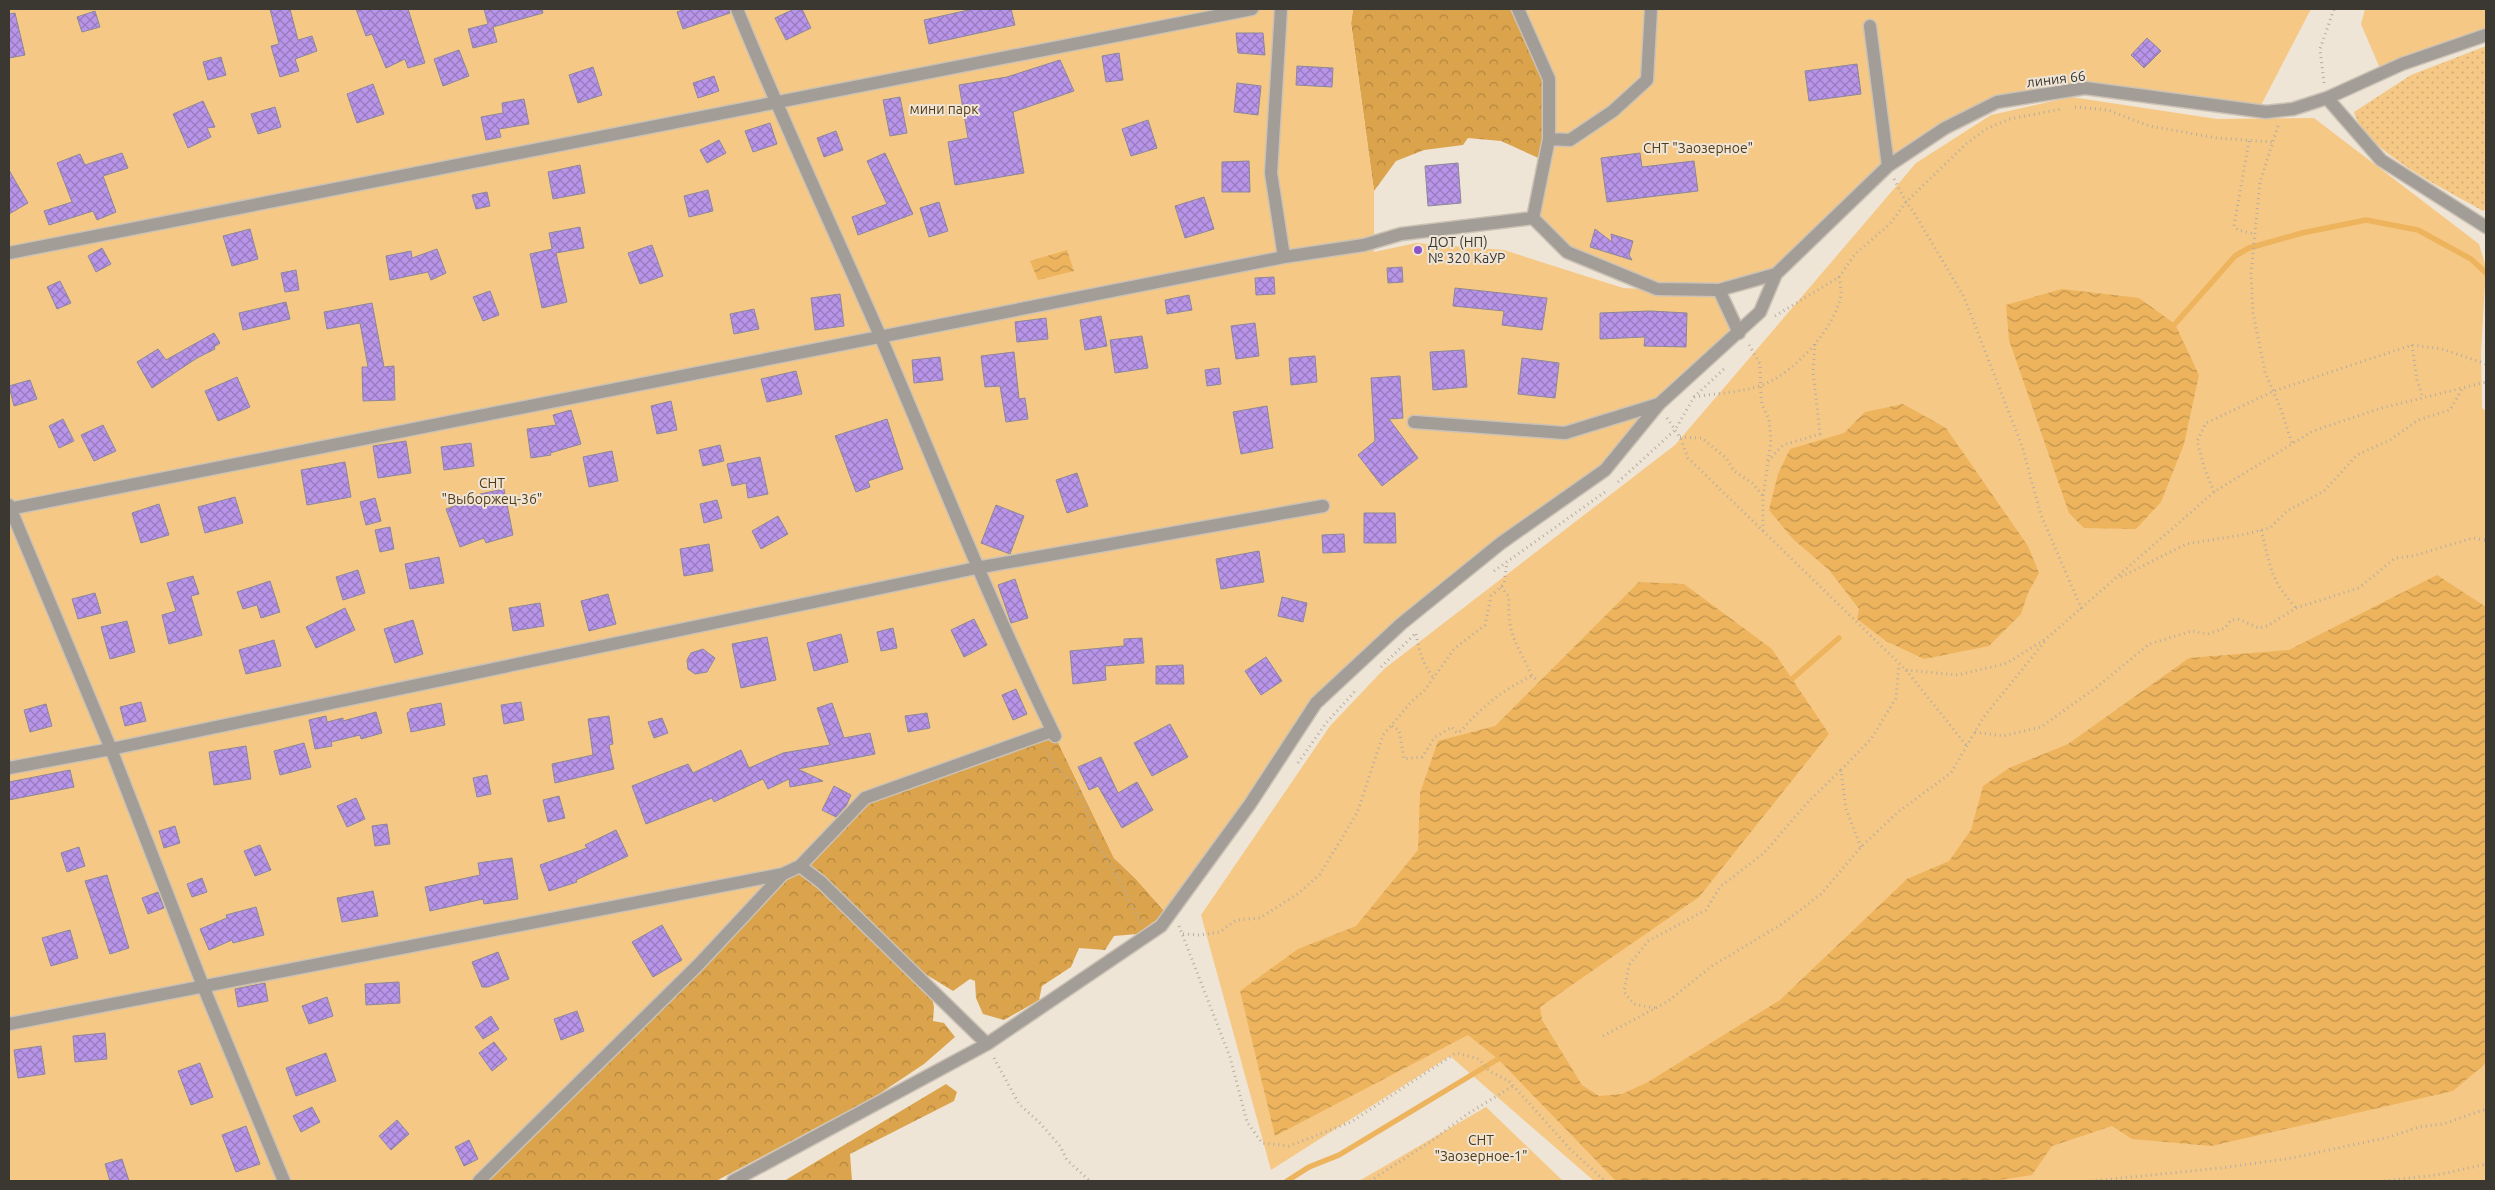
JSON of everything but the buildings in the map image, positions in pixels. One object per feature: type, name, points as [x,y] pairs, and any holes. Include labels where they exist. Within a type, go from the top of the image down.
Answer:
[{"type":"street","points":[[9,1024],[783,874],[800,866],[865,798],[1039,735],[1054,734],[976,568],[881,338],[775,101],[737,9]]},
{"type":"street","points":[[9,252],[1252,9]]},
{"type":"street","points":[[1281,9],[1271,172],[1284,257]]},
{"type":"street","points":[[1518,9],[1549,80],[1549,139],[1534,218]]},
{"type":"street","points":[[1549,139],[1570,140],[1613,111],[1647,80],[1651,9]]},
{"type":"street","points":[[1870,26],[1888,166]]},
{"type":"street","name":"линия 66","points":[[1743,338],[1760,312],[1776,274],[1888,166],[1945,128],[1998,102],[2086,88],[2266,112],[2293,109],[2327,98],[2402,64],[2486,35]]},
{"type":"street","points":[[2327,98],[2380,160],[2486,227]]},
{"type":"street","points":[[284,1181],[203,986],[111,750],[9,508],[881,338],[1284,257],[1364,245],[1401,234],[1534,218]]},
{"type":"street","points":[[1534,218],[1567,252],[1657,289],[1719,290],[1776,274]]},
{"type":"street","points":[[732,1181],[987,1044],[1149,936],[1171,916],[1250,804],[1316,703],[1401,624],[1502,543],[1605,470],[1659,404],[1743,338],[1719,290]]},
{"type":"street","points":[[1414,422],[1564,433],[1659,404]]},
{"type":"street","points":[[9,768],[111,750],[976,568],[1323,506]]},
{"type":"street","points":[[800,866],[821,882],[987,1044]]},
{"type":"street","points":[[478,1181],[699,964],[783,874]]},
{"type":"path","points":[[2327,98],[2320,49],[2334,9]]},
{"type":"path","points":[[2072,106],[2108,110],[2149,126],[2216,138],[2272,142]]},
{"type":"path","points":[[1769,321],[1790,306],[1826,287],[1839,277],[1855,254],[1890,224],[1906,202],[1967,143],[1986,129],[2010,119],[2065,108]]},
{"type":"path","points":[[2283,110],[2260,182],[2251,259],[2254,313],[2265,372],[2274,391],[2292,444]]},
{"type":"path","points":[[2249,141],[2234,226],[2238,230],[2254,234]]},
{"type":"path","points":[[1888,166],[1906,202],[1914,211],[1964,297],[2022,446],[2041,514],[2082,610]]},
{"type":"path","points":[[1694,397],[1737,392],[1760,386],[1796,365],[1815,344],[1831,319],[1841,293],[1839,277]]},
{"type":"path","points":[[1743,338],[1752,337]]},
{"type":"path","points":[[1741,349],[1743,338]]},
{"type":"path","points":[[1743,338],[1757,356],[1760,364],[1762,405],[1769,420],[1771,440],[1763,497],[1763,531]]},
{"type":"path","points":[[1767,462],[1783,445],[1820,434],[1813,370],[1815,344]]},
{"type":"path","points":[[2412,345],[2417,380],[2423,398]]},
{"type":"path","points":[[2214,492],[2204,467],[2197,441],[2206,423],[2274,391],[2412,345],[2442,350],[2486,364]]},
{"type":"path","points":[[1486,577],[1632,471],[1675,430],[1694,397],[1730,362]]},
{"type":"path","points":[[1906,670],[1958,675],[2007,663],[2047,638],[2082,610],[2214,492],[2312,431],[2378,409],[2486,382]]},
{"type":"path","points":[[2116,580],[2186,544],[2270,528],[2287,511],[2324,491],[2357,455],[2390,440],[2418,420],[2450,410],[2462,388]]},
{"type":"path","points":[[1659,404],[1680,437],[1688,458],[1906,670],[1966,744]]},
{"type":"path","points":[[1680,437],[1702,438],[1726,458],[1734,471],[1752,483],[1763,497]]},
{"type":"path","points":[[2261,530],[2271,573],[2282,592],[2296,608]]},
{"type":"path","points":[[1974,732],[2003,736],[2041,727],[2098,687],[2149,644],[2192,631],[2208,634],[2225,628],[2231,620],[2238,620],[2259,628],[2267,626],[2296,608],[2359,588],[2395,558],[2413,556],[2473,538],[2486,540]]},
{"type":"path","points":[[1183,934],[1200,935],[1220,932],[1236,920],[1260,918],[1299,893],[1320,874],[1357,813],[1378,748],[1392,725],[1412,701],[1424,691],[1454,649],[1484,625],[1491,596],[1504,584],[1508,562]]},
{"type":"path","points":[[1501,587],[1510,598],[1508,620],[1511,634],[1532,676],[1537,680]]},
{"type":"path","points":[[1374,673],[1416,634],[1421,626]]},
{"type":"path","points":[[1416,634],[1419,652],[1426,668],[1433,677]]},
{"type":"path","points":[[1603,1036],[1667,1002],[1712,966],[1782,924],[1821,894],[1860,848],[1898,812],[1952,773],[1974,732],[2047,638]]},
{"type":"path","points":[[1656,1008],[1634,1004],[1624,992],[1628,965],[1648,941],[1706,910],[1720,887],[1764,853],[1809,801],[1871,739],[1896,698],[1899,664]]},
{"type":"path","points":[[1392,725],[1399,730],[1404,759],[1422,757],[1435,737],[1452,727],[1457,733],[1461,731],[1490,702],[1511,686],[1532,676]]},
{"type":"path","points":[[1292,771],[1326,724],[1360,686]]},
{"type":"path","points":[[1039,735],[1054,765],[1074,783],[1087,810],[1094,842],[1110,863],[1149,936]]},
{"type":"path","points":[[1841,770],[1846,809],[1860,848]]},
{"type":"path","points":[[1171,916],[1181,928],[1230,1057],[1246,1122],[1262,1143],[1289,1146],[1351,1122],[1456,1053],[1479,1059],[1489,1071],[1509,1081],[1571,1150],[1605,1181]]},
{"type":"path","points":[[1181,928],[1185,919]]},
{"type":"path","points":[[987,1044],[1019,1104],[1039,1122],[1060,1146],[1068,1160],[1090,1181]]},
{"type":"path","points":[[1370,1181],[1430,1142],[1469,1113],[1514,1086]]},
{"type":"path","points":[[2091,1181],[2221,1168],[2292,1158],[2389,1137],[2419,1127],[2443,1124],[2486,1109]]},
{"type":"path","points":[[2384,1181],[2437,1175],[2486,1164]]},
{"type":"green space","name":"СНТ \"Выборжец-36\"","points":[[9,9],[1353,9],[1351,24],[1374,191],[1374,252],[1416,243],[1504,250],[1623,288],[1720,293],[1735,337],[1665,399],[1605,470],[1501,543],[1316,703],[1166,913],[1136,879],[1114,858],[1055,736],[868,797],[479,1181],[9,1181]]},
{"type":"green space","points":[[1353,9],[1518,9],[1549,79],[1545,161],[1501,141],[1468,138],[1463,145],[1424,150],[1396,161],[1374,191],[1351,23]]},
{"type":"green space","name":"СНТ \"Заозерное\"","points":[[1518,9],[2311,9],[2258,111],[2085,88],[1997,102],[1888,166],[1776,274],[1719,290],[1657,289],[1567,252],[1533,218],[1549,139],[1549,80]]},
{"type":"green space","points":[[2365,9],[2486,9],[2486,35],[2382,73],[2361,24]]},
{"type":"green space","points":[[2486,46],[2486,209],[2483,211],[2410,169],[2390,155],[2361,127],[2354,112],[2411,75]]},
{"type":"green space","points":[[2071,97],[2217,119],[2314,118],[2479,244],[2486,267],[2481,352],[2482,408],[2486,411],[2486,1181],[1594,1181],[1450,1056],[1271,1170],[1201,915],[1330,726],[1384,669],[1675,445],[1916,163],[1991,115]]},
{"type":"green space","points":[[1055,736],[1114,858],[1136,879],[1166,913],[1137,934],[1114,936],[1105,950],[1079,948],[1071,967],[1042,986],[1039,1000],[1004,1020],[983,1014],[976,998],[975,981],[970,979],[953,991],[927,975],[934,1007],[933,1021],[944,1023],[955,1037],[924,1064],[876,1096],[716,1181],[479,1181],[868,797]]},
{"type":"green space","points":[[946,1084],[957,1092],[954,1101],[850,1154],[852,1181],[784,1181]]},
{"type":"green space","name":"СНТ \"Заозерное-1\"","points":[[1486,1107],[1563,1181],[1359,1181]]},
{"type":"water","points":[[1067,250],[1074,271],[1038,280],[1030,261]]},
{"type":"water","points":[[2062,289],[2139,298],[2175,324],[2199,375],[2184,444],[2161,502],[2136,529],[2084,528],[2069,513],[2009,340],[2006,305]]},
{"type":"water","points":[[1903,404],[1946,428],[2028,546],[2039,573],[2028,593],[2021,614],[1989,646],[1924,659],[1886,641],[1857,619],[1859,609],[1829,570],[1793,539],[1769,510],[1778,474],[1790,449],[1844,433],[1865,412]]},
{"type":"water","points":[[2437,575],[2486,607],[2486,1063],[2453,1091],[2211,1146],[2132,1139],[2112,1126],[2052,1146],[2032,1175],[1993,1181],[1616,1181],[1498,1059],[1468,1035],[1275,1136],[1240,991],[1298,949],[1356,926],[1418,850],[1420,793],[1438,741],[1495,726],[1639,582],[1684,584],[1772,649],[1829,734],[1699,897],[1540,1007],[1542,1020],[1582,1085],[1599,1096],[1622,1094],[1648,1082],[1780,1000],[1907,879],[1949,861],[1971,830],[1983,786],[2009,768],[2068,744],[2189,658],[2289,650]]},
{"type":"waterway","points":[[2175,324],[2235,256],[2249,248],[2302,233],[2366,220],[2418,230],[2471,259],[2486,273]]},
{"type":"waterway","points":[[1792,679],[1839,638]]},
{"type":"waterway","points":[[1287,1181],[1309,1167],[1339,1155],[1498,1059]]},
{"type":"place","name":"ДОТ (НП) № 320 КаУР","points":[[1418,250]]},
{"type":"park label","name":"мини парк","points":[[944,109]]}]
